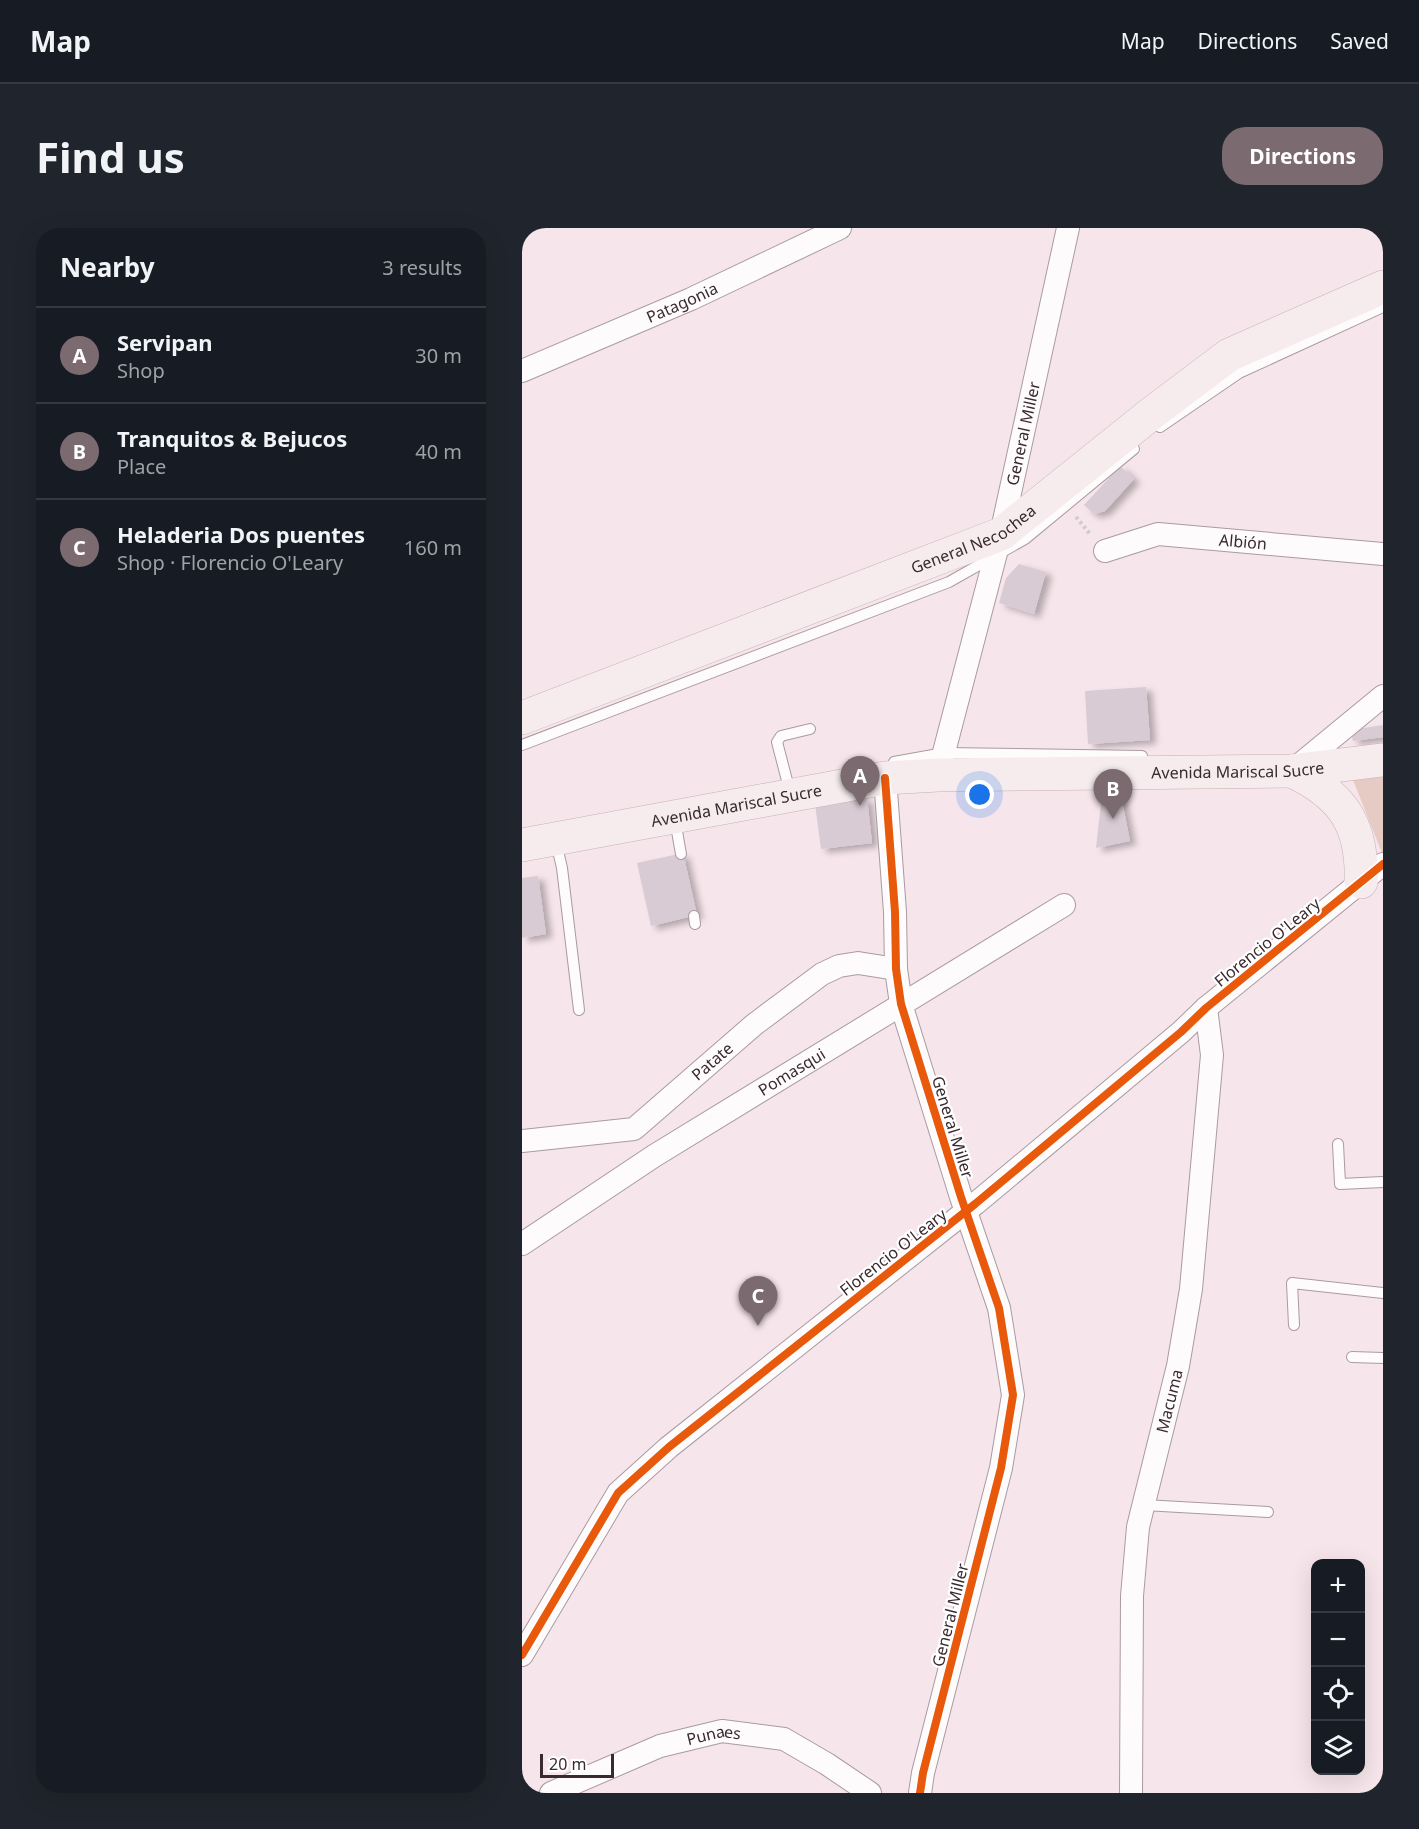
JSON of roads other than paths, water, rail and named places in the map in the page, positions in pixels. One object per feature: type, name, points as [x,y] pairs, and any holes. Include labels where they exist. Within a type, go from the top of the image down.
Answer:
[{"type":"main road","name":"General Necochea","points":[[522,718],[999,545],[1152,413],[1229,355],[1383,287]]},
{"type":"main road","points":[[1304,760],[1314,781],[1328,792],[1343,809],[1354,830],[1362,857],[1372,873]]},
{"type":"main road","name":"Avenida Mariscal Sucre","points":[[522,845],[675,817],[788,785],[941,764],[1383,760]]},
{"type":"street","name":"Patagonia","points":[[522,371],[692,298],[840,228]]},
{"type":"street","name":"General Miller","points":[[941,764],[999,545],[1068,228]]},
{"type":"street","name":"Albión","points":[[1105,551],[1158,534],[1383,554]]},
{"type":"street","points":[[1304,760],[1383,696]]},
{"type":"street","name":"General Miller","points":[[881,772],[895,912],[896,969],[901,1004],[966,1212],[999,1308],[1012,1395],[1001,1468],[920,1793]]},
{"type":"street","name":"Florencio O'Leary","points":[[522,1655],[618,1493],[669,1447],[966,1212],[1181,1032],[1206,1008],[1372,873]]},
{"type":"street","name":"Pomasqui","points":[[522,1244],[654,1156],[1064,906]]},
{"type":"street","name":"Patate","points":[[633,1129],[755,1024],[822,974],[839,966],[858,963],[896,969]]},
{"type":"street","name":"Macuma","points":[[1131,1793],[1132,1596],[1138,1527],[1178,1366],[1191,1289],[1212,1055],[1206,1008]]},
{"type":"street","points":[[522,1141],[633,1129],[638,1145],[645,1152],[654,1156]]},
{"type":"street","name":"Punaes","points":[[551,1793],[660,1746],[722,1731],[784,1739],[870,1793]]},
{"type":"lane","points":[[522,745],[949,582],[999,545],[1025,539],[1144,440],[1239,373],[1383,307]]},
{"type":"lane","points":[[788,785],[777,742],[778,738],[810,729]]},
{"type":"lane","points":[[941,764],[1150,756]]},
{"type":"lane","points":[[675,817],[681,854]]},
{"type":"lane","points":[[555,839],[562,868],[579,1010]]},
{"type":"lane","points":[[1338,1144],[1340,1184],[1383,1182]]},
{"type":"lane","points":[[1294,1325],[1292,1283],[1383,1293]]},
{"type":"lane","points":[[1352,1357],[1383,1358]]},
{"type":"lane","points":[[1144,1505],[1268,1512]]},
{"type":"place","name":"Servipan","points":[[860,806]]},
{"type":"place","name":"Tranquitos & Bejucos","points":[[1113,819]]},
{"type":"place","name":"Heladeria Dos puentes","points":[[758,1326]]}]
